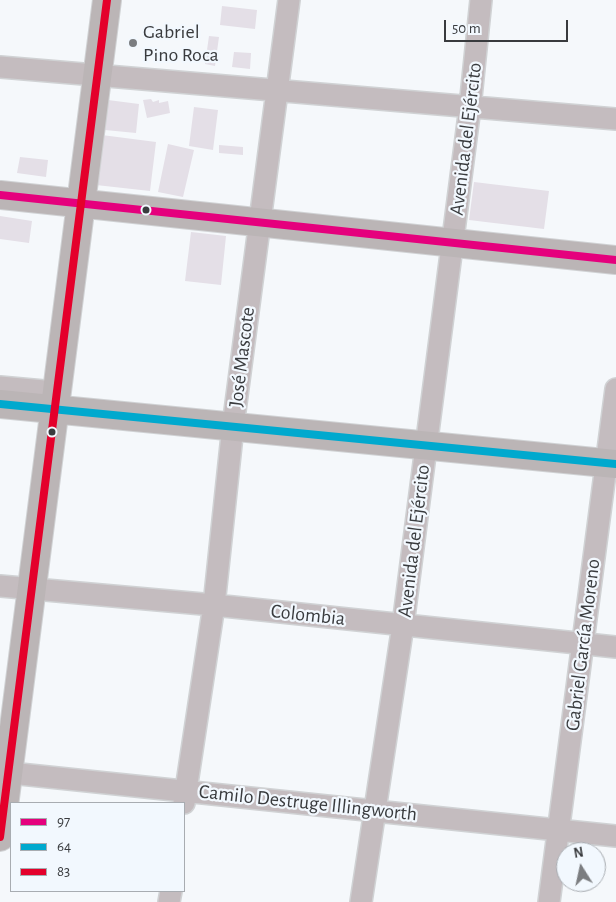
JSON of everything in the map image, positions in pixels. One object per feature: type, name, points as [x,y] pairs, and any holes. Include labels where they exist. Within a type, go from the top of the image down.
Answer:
[{"type":"main road","points":[[93,74],[96,0]]},
{"type":"main road","points":[[0,722],[17,588],[47,403],[93,74],[107,0]]},
{"type":"main road","points":[[0,195],[259,224],[616,260]]},
{"type":"main road","points":[[0,404],[47,403],[233,426],[611,463]]},
{"type":"main road","points":[[0,837],[17,588]]},
{"type":"street","name":"José Mascote","points":[[185,797],[214,605],[233,426],[289,0]]},
{"type":"street","name":"Avenida del Ejército","points":[[361,902],[403,625],[470,107],[481,0]]},
{"type":"street","points":[[0,67],[616,119]]},
{"type":"street","points":[[0,387],[47,403]]},
{"type":"street","name":"Gabriel García Moreno","points":[[549,902],[583,644],[611,463],[616,389]]},
{"type":"street","name":"Colombia","points":[[17,588],[214,605],[616,647]]},
{"type":"street","name":"Camilo Destruge Illingworth","points":[[4,772],[185,797],[374,810],[616,836]]},
{"type":"building","points":[[222,6],[257,10],[255,29],[220,25]]},
{"type":"building","points":[[209,36],[219,37],[215,66],[205,64]]},
{"type":"building","points":[[234,52],[251,53],[250,69],[232,67]]},
{"type":"building","points":[[151,99],[153,102],[159,100],[159,103],[168,101],[170,113],[147,118],[143,100]]},
{"type":"building","points":[[108,100],[139,104],[136,133],[105,130]]},
{"type":"building","points":[[194,107],[218,110],[213,150],[189,146]]},
{"type":"building","points":[[94,134],[156,142],[150,191],[87,184]]},
{"type":"building","points":[[168,144],[194,150],[183,197],[158,192]]},
{"type":"building","points":[[219,145],[243,147],[243,155],[219,153]]},
{"type":"building","points":[[20,157],[48,160],[46,177],[17,173]]},
{"type":"building","points":[[474,182],[549,191],[544,229],[469,220]]},
{"type":"building","points":[[0,216],[32,221],[29,243],[0,239]]},
{"type":"building","points":[[191,232],[226,236],[221,285],[185,281]]},
{"type":"transit line","name":"83","points":[[0,837],[107,0]]},
{"type":"transit line","name":"97","points":[[0,195],[616,260]]},
{"type":"transit line","name":"64","points":[[0,404],[616,464]]},
{"type":"place","name":"Gabriel Pino Roca","points":[[133,43]]}]
